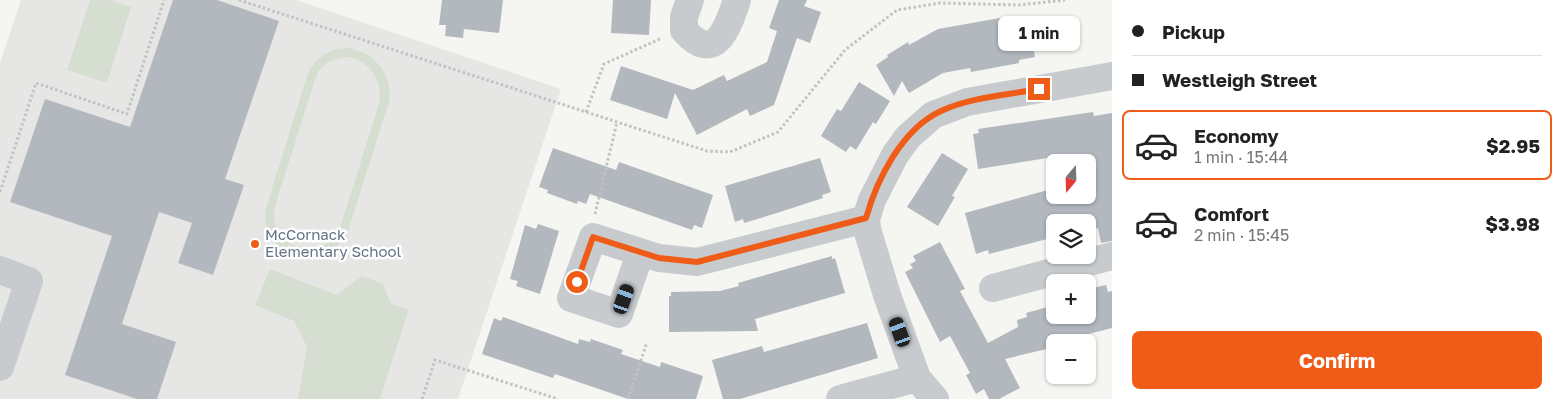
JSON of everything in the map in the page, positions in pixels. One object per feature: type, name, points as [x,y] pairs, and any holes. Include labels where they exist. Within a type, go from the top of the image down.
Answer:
[{"type":"street","points":[[690,0],[684,17],[684,30],[693,40],[706,45],[720,40],[728,28],[737,0]]},
{"type":"street","points":[[934,399],[917,378],[869,240],[866,218],[872,200],[895,154],[908,137],[933,115],[967,102],[1112,76]]},
{"type":"street","points":[[640,254],[619,314],[572,298],[593,237],[640,254],[679,262],[706,260],[866,218]]},
{"type":"street","points":[[993,288],[1112,256]]},
{"type":"street","points":[[0,270],[29,280],[0,367]]},
{"type":"street","points":[[840,399],[917,378]]},
{"type":"path","points":[[0,192],[36,83],[127,114],[164,0]]},
{"type":"path","points":[[239,0],[707,150],[730,152],[778,132],[845,50],[897,10],[940,3],[1019,5],[1066,0]]},
{"type":"path","points":[[586,112],[604,64],[684,30]]},
{"type":"path","points":[[593,237],[592,225],[617,122]]},
{"type":"path","points":[[628,399],[647,342]]},
{"type":"path","points":[[422,399],[434,360],[558,399]]},
{"type":"shaded area","name":"McCornack Elementary School","points":[[21,0],[296,0],[561,89],[458,399],[0,399],[0,63]]},
{"type":"shaded area","points":[[90,0],[110,0],[131,7],[107,83],[67,70]]},
{"type":"shaded area","points":[[341,48],[348,48],[366,54],[380,66],[388,82],[389,102],[347,234],[336,247],[322,255],[294,256],[282,249],[272,239],[266,225],[266,208],[308,73],[315,62],[324,54]],"holes":[[[349,57],[357,60],[375,75],[378,82],[379,98],[378,107],[339,231],[331,240],[321,246],[311,248],[290,244],[282,237],[276,227],[274,210],[317,74],[323,66],[339,58]]]},
{"type":"shaded area","points":[[270,269],[337,295],[362,276],[383,284],[391,304],[409,309],[380,399],[298,399],[307,347],[294,321],[255,305]]},
{"type":"building","points":[[173,0],[217,0],[279,21],[225,179],[244,185],[213,275],[178,263],[192,223],[159,212],[122,324],[176,342],[157,399],[137,399],[65,375],[112,236],[10,202],[45,99],[130,127]]},
{"type":"building","points":[[442,0],[503,0],[499,33],[464,29],[463,38],[445,36],[446,25],[439,25]]},
{"type":"building","points":[[613,0],[651,0],[649,35],[611,33]]},
{"type":"building","points":[[779,0],[807,0],[804,6],[821,12],[810,43],[797,38],[774,105],[750,116],[747,109],[697,135],[675,93],[667,119],[610,100],[621,66],[693,90],[724,75],[727,81],[767,62],[777,31],[769,28]]},
{"type":"building","points":[[1011,16],[1011,20],[1028,18],[1035,57],[1019,60],[1019,63],[971,72],[970,68],[943,73],[909,93],[902,81],[894,96],[876,65],[888,57],[887,55],[908,42],[909,45],[938,29]]},
{"type":"building","points":[[859,82],[890,101],[876,124],[873,122],[856,150],[850,146],[846,152],[821,136],[837,109],[841,111]]},
{"type":"building","points":[[1093,112],[1094,116],[1112,113],[1112,241],[1101,243],[1098,228],[1096,228],[1096,214],[1046,214],[1046,239],[989,254],[988,250],[976,254],[965,213],[1046,190],[1046,204],[1096,204],[1096,154],[1046,154],[1046,158],[978,169],[973,134],[979,133],[978,129]]},
{"type":"building","points":[[553,148],[616,170],[619,162],[713,195],[702,228],[694,225],[692,230],[590,194],[586,204],[578,201],[577,204],[547,193],[548,190],[539,187]]},
{"type":"building","points":[[942,153],[968,169],[952,196],[955,197],[938,226],[907,207]]},
{"type":"building","points":[[820,158],[831,192],[822,195],[823,198],[777,213],[744,223],[743,219],[735,222],[725,186]]},
{"type":"building","points":[[538,224],[559,231],[540,294],[516,286],[518,281],[510,279],[525,225],[536,229]]},
{"type":"building","points":[[940,242],[965,289],[960,291],[988,343],[1018,327],[1017,320],[1027,317],[1026,313],[1046,307],[1046,324],[1096,324],[1096,287],[1106,285],[1108,292],[1112,291],[1112,328],[1089,334],[1046,334],[1046,349],[1005,359],[1020,388],[999,399],[989,399],[984,389],[976,394],[966,375],[970,373],[950,336],[940,342],[905,272],[913,268],[910,264],[916,261],[913,256]]},
{"type":"building","points":[[832,256],[832,259],[835,258],[845,293],[755,319],[758,331],[669,332],[669,296],[671,296],[671,292],[720,291],[739,286],[738,283]]},
{"type":"building","points":[[503,317],[578,344],[579,339],[590,342],[591,339],[623,350],[621,354],[660,367],[661,362],[703,376],[696,399],[628,399],[555,374],[553,378],[482,354],[494,318],[501,321]]},
{"type":"building","points":[[867,323],[878,358],[740,399],[723,399],[712,360],[762,346],[764,352]]},
{"type":"place","name":"McCornack Elementary School","points":[[255,244]]},
{"type":"route","points":[[577,282],[593,237],[640,254],[672,261],[697,262],[866,218],[872,200],[895,154],[916,128],[933,115],[967,102],[1039,89]]}]
